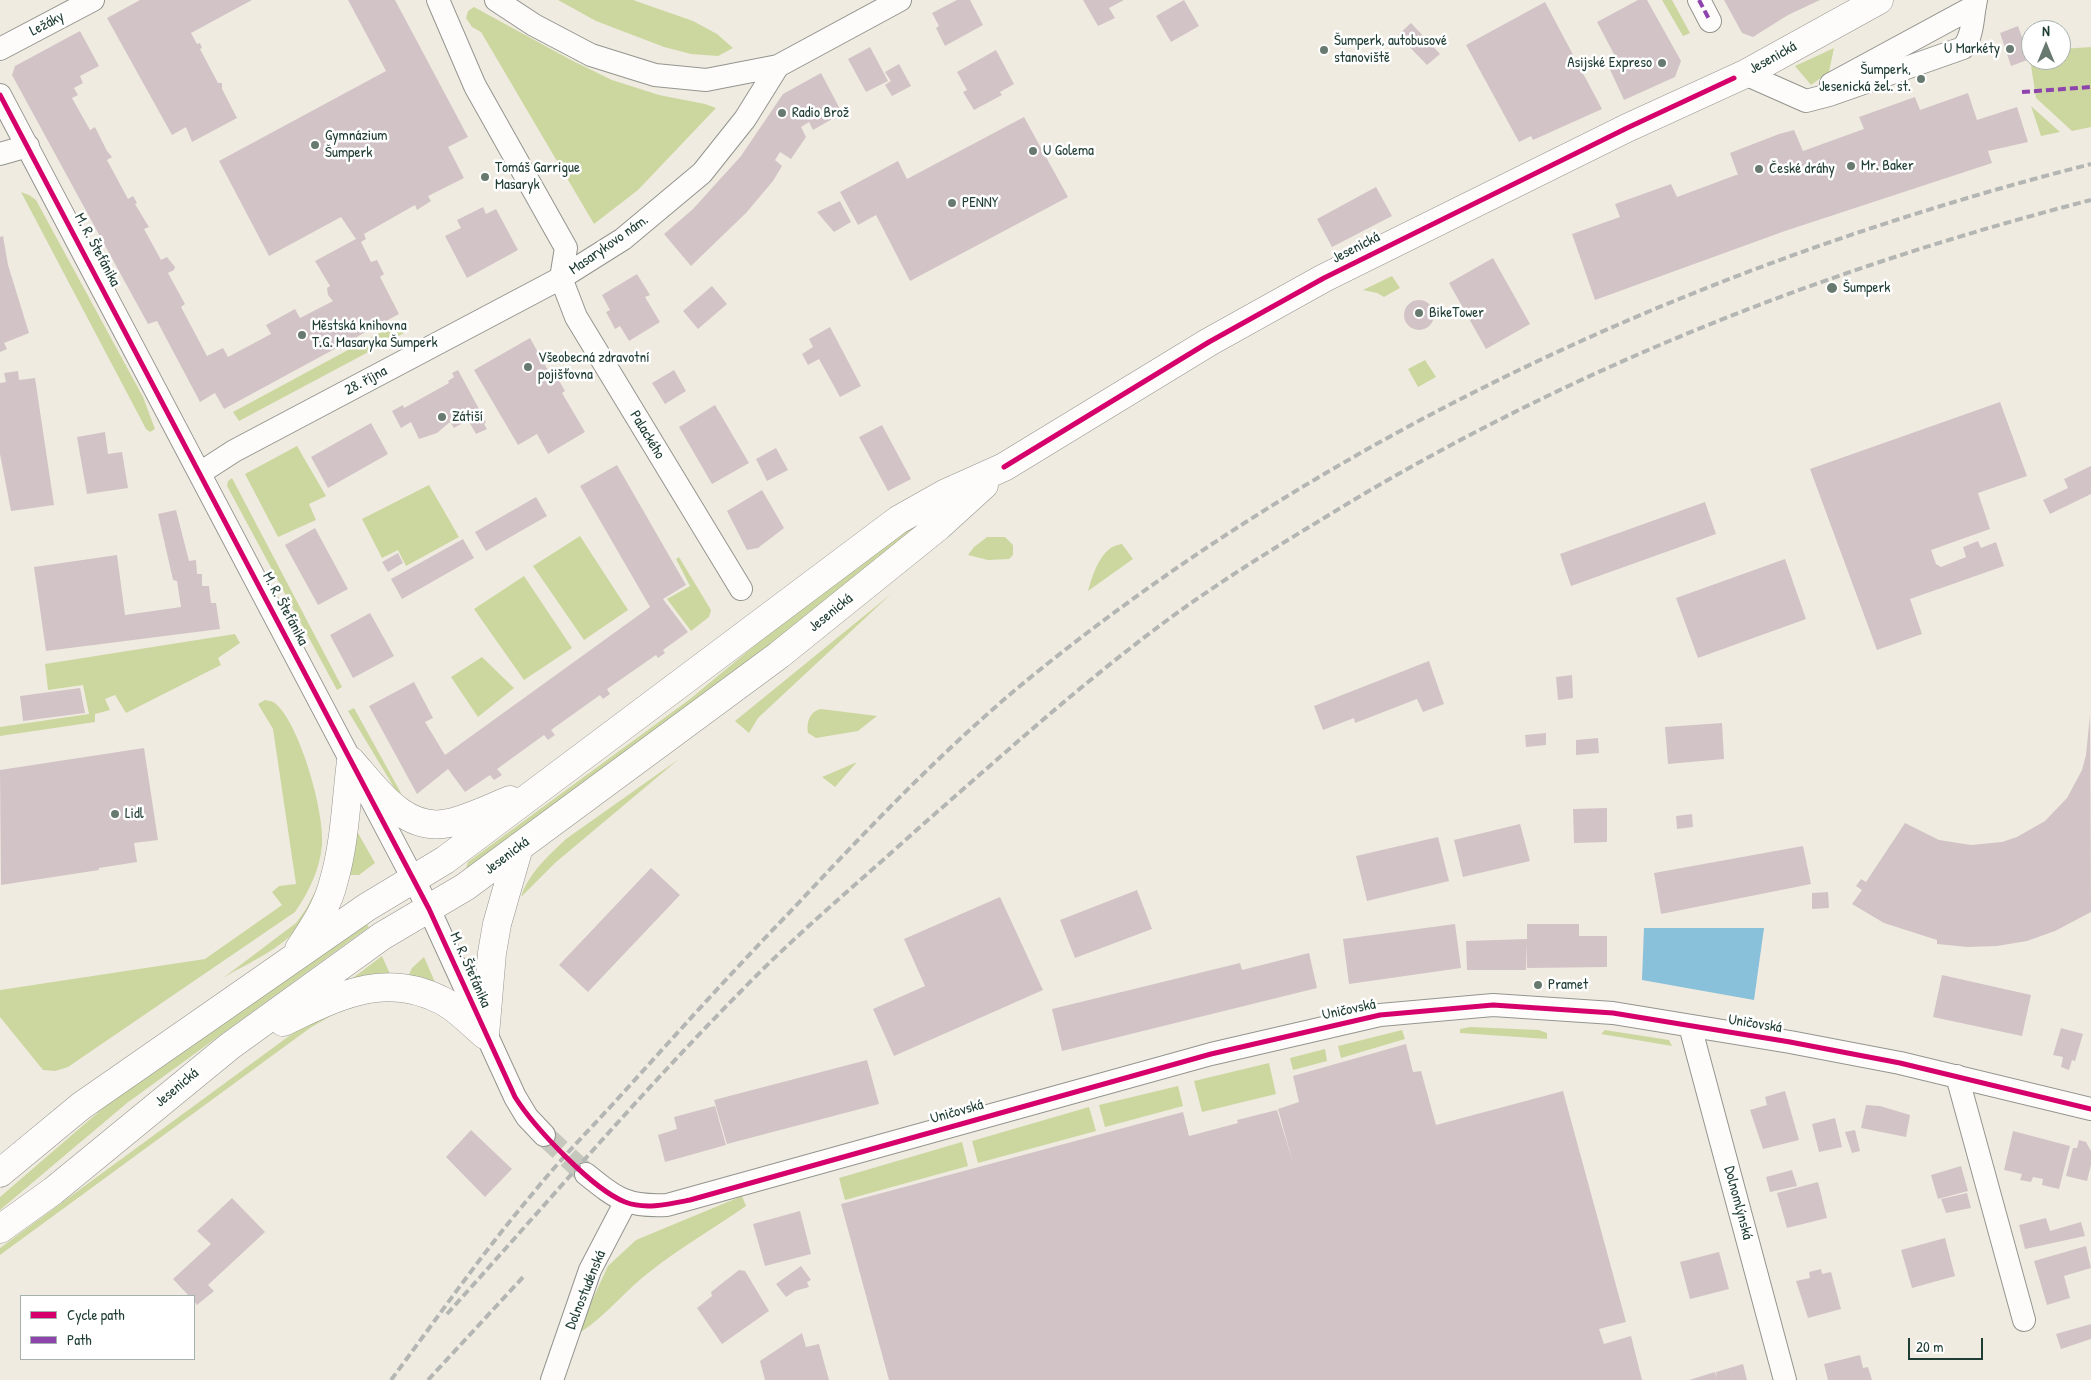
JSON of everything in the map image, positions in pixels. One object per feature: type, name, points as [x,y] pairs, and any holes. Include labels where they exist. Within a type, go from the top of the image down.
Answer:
[{"type":"main road","name":"Jesenická","points":[[0,1173],[81,1106],[368,907],[445,860],[877,534],[922,506],[1004,467],[1209,342],[1324,278],[1627,128],[1745,74],[1879,0]]},
{"type":"main road","name":"Jesenická","points":[[0,1229],[64,1182],[230,1046],[382,936],[465,888],[779,654],[939,526],[1004,467]]},
{"type":"main road","points":[[351,761],[400,813],[415,820],[432,824],[460,819],[540,788]]},
{"type":"main road","points":[[292,960],[314,926],[334,880],[342,846],[351,761]]},
{"type":"main road","points":[[485,1035],[492,953],[519,847]]},
{"type":"main road","points":[[230,1046],[331,1000],[377,986],[398,986],[419,990],[445,1002],[485,1035]]},
{"type":"street","name":"Ležáky","points":[[0,49],[93,0]]},
{"type":"street","name":"Masarykovo nám.","points":[[438,0],[475,86],[566,248],[560,278]]},
{"type":"street","name":"Masarykovo nám.","points":[[496,0],[534,25],[591,55],[655,75],[706,80],[778,66],[900,0]]},
{"type":"street","points":[[1699,0],[1710,21]]},
{"type":"street","points":[[1745,74],[1806,101],[1963,48],[1968,42],[1973,25],[1973,2],[1842,77],[1806,101]]},
{"type":"street","name":"Masarykovo nám.","points":[[560,278],[623,239],[702,173],[745,119],[778,66]]},
{"type":"street","name":"M. R. Štefánika","points":[[0,95],[428,909],[515,1097],[527,1117],[544,1135]]},
{"type":"street","points":[[0,154],[28,146]]},
{"type":"street","name":"28. října","points":[[200,473],[234,451],[560,278]]},
{"type":"street","name":"Palackého","points":[[560,278],[576,318],[741,588]]},
{"type":"street","name":"Uničovská","points":[[625,1202],[646,1206],[690,1200],[1211,1054],[1380,1015],[1493,1004],[1603,1012],[1790,1042],[1957,1076],[2091,1109]]},
{"type":"street","name":"Dolnomlýnská","points":[[1690,1026],[1786,1380]]},
{"type":"street","points":[[1957,1076],[2024,1320]]},
{"type":"street","points":[[586,1174],[625,1202]]},
{"type":"street","name":"Dolnostudénská","points":[[552,1380],[590,1270],[625,1202]]},
{"type":"green space","points":[[558,0],[633,0],[693,21],[717,34],[733,48],[718,56],[691,54],[664,47],[596,21]]},
{"type":"green space","points":[[1662,0],[1672,0],[1690,33],[1683,36]]},
{"type":"green space","points":[[474,7],[612,80],[659,95],[716,108],[638,190],[594,224],[481,32],[472,27],[466,18],[468,11]]},
{"type":"green space","points":[[2091,47],[2091,127],[2072,131],[2036,98],[2032,70],[2071,70],[2071,48]]},
{"type":"green space","points":[[1834,48],[1829,72],[1811,85],[1795,66]]},
{"type":"green space","points":[[2031,106],[2060,132],[2041,136]]},
{"type":"green space","points":[[21,192],[36,200],[143,397],[155,429],[150,432],[146,429]]},
{"type":"green space","points":[[1392,276],[1400,288],[1384,297],[1377,293],[1363,290]]},
{"type":"green space","points":[[398,323],[404,333],[239,421],[233,412]]},
{"type":"green space","points":[[1425,360],[1436,377],[1418,387],[1408,369]]},
{"type":"green space","points":[[297,446],[326,496],[309,504],[316,520],[278,537],[245,474]]},
{"type":"green space","points":[[232,478],[342,687],[337,690],[227,486],[228,481]]},
{"type":"green space","points":[[429,485],[459,537],[406,566],[398,550],[382,558],[362,519]]},
{"type":"green space","points":[[941,506],[800,628],[471,869],[466,868],[468,862],[690,699],[829,584]]},
{"type":"green space","points":[[580,536],[628,610],[584,640],[533,566]]},
{"type":"green space","points":[[987,537],[1005,537],[1013,545],[1013,555],[1009,559],[988,560],[968,555],[974,547]]},
{"type":"green space","points":[[1122,544],[1133,559],[1088,591],[1095,569],[1103,555],[1115,546]]},
{"type":"green space","points":[[679,557],[711,610],[709,617],[691,631],[667,599],[690,586],[676,559]]},
{"type":"green space","points":[[524,576],[572,648],[524,680],[474,609]]},
{"type":"green space","points":[[891,594],[758,718],[749,733],[735,721]]},
{"type":"green space","points":[[235,634],[240,643],[218,658],[221,665],[126,713],[115,695],[105,699],[110,710],[95,714],[95,722],[0,736],[0,727],[89,714],[83,685],[48,690],[45,664]]},
{"type":"green space","points":[[482,657],[514,688],[478,717],[451,677]]},
{"type":"green space","points":[[265,700],[276,704],[294,730],[315,792],[322,831],[322,845],[313,880],[305,896],[295,912],[68,1067],[55,1071],[43,1070],[0,1017],[0,990],[205,959],[282,905],[272,892],[279,886],[296,884],[273,729],[258,704]]},
{"type":"green space","points":[[354,708],[401,793],[398,794],[348,711]]},
{"type":"green space","points":[[821,709],[877,716],[858,731],[816,738],[808,733],[808,725],[814,712]]},
{"type":"green space","points":[[679,759],[555,863],[521,897],[534,873],[566,839]]},
{"type":"green space","points":[[857,762],[835,787],[822,777]]},
{"type":"green space","points":[[354,826],[375,863],[359,875],[350,875]]},
{"type":"green space","points":[[319,884],[324,885],[306,918],[295,931],[266,954],[223,978],[296,923],[306,909]]},
{"type":"green space","points":[[364,921],[369,927],[127,1103],[0,1210],[0,1197],[124,1090]]},
{"type":"green space","points":[[382,956],[390,974],[350,980]]},
{"type":"green space","points":[[424,957],[438,989],[408,977],[412,968]]},
{"type":"green space","points":[[341,1010],[310,1028],[0,1255],[0,1248],[300,1028]]},
{"type":"green space","points":[[1470,1027],[1539,1030],[1547,1033],[1547,1039],[1460,1033],[1460,1029]]},
{"type":"green space","points":[[1402,1030],[1405,1039],[1341,1058],[1338,1046]]},
{"type":"green space","points":[[1605,1030],[1669,1040],[1672,1046],[1601,1034]]},
{"type":"green space","points":[[1325,1049],[1327,1061],[1293,1070],[1290,1058]]},
{"type":"green space","points":[[1269,1063],[1276,1094],[1202,1112],[1194,1081]]},
{"type":"green space","points":[[1178,1086],[1183,1106],[1105,1127],[1099,1105]]},
{"type":"green space","points":[[1089,1107],[1096,1131],[978,1163],[972,1141]]},
{"type":"green space","points":[[962,1142],[968,1166],[845,1200],[839,1178]]},
{"type":"green space","points":[[742,1196],[746,1206],[659,1265],[638,1281],[594,1322],[576,1335],[608,1266],[636,1240]]},
{"type":"water","points":[[1644,928],[1764,928],[1754,1000],[1642,980]]},
{"type":"building","points":[[140,0],[252,0],[191,33],[197,44],[200,43],[202,48],[200,49],[218,83],[222,83],[222,89],[237,118],[192,142],[186,127],[172,135],[107,18]]},
{"type":"building","points":[[348,0],[395,0],[468,137],[448,147],[464,178],[428,196],[431,201],[417,210],[415,205],[364,234],[366,239],[361,242],[371,262],[377,260],[384,274],[380,277],[399,314],[224,409],[215,393],[200,402],[157,321],[148,324],[12,75],[15,66],[80,31],[99,66],[80,76],[83,83],[74,88],[78,95],[72,98],[90,130],[95,127],[112,157],[107,160],[128,199],[133,196],[137,203],[135,204],[149,227],[144,229],[161,260],[167,257],[175,267],[174,270],[168,273],[185,304],[181,307],[207,356],[223,348],[228,357],[271,334],[266,325],[295,309],[300,318],[333,301],[328,295],[327,288],[330,286],[315,261],[356,239],[341,217],[269,256],[219,161],[386,71]]},
{"type":"building","points":[[957,0],[970,0],[983,25],[945,46],[936,28],[939,26],[932,13]]},
{"type":"building","points":[[1083,0],[1124,0],[1109,8],[1115,18],[1098,26]]},
{"type":"building","points":[[1184,0],[1199,26],[1171,42],[1156,16]]},
{"type":"building","points":[[1638,0],[1647,0],[1681,61],[1675,77],[1624,100],[1606,61],[1615,56],[1597,22]]},
{"type":"building","points":[[1724,0],[1820,0],[1788,15],[1753,37],[1742,33]]},
{"type":"building","points":[[1545,2],[1602,109],[1533,140],[1531,136],[1519,142],[1466,45]]},
{"type":"building","points":[[1411,23],[1440,54],[1427,65],[1398,35]]},
{"type":"building","points":[[2018,26],[2021,34],[2021,62],[2011,66],[2000,33]]},
{"type":"building","points":[[870,47],[888,81],[866,92],[848,59]]},
{"type":"building","points":[[996,50],[1014,84],[1000,92],[1002,95],[974,110],[963,92],[967,90],[957,72]]},
{"type":"building","points":[[899,64],[911,86],[892,96],[885,85],[891,81],[885,72]]},
{"type":"building","points":[[821,73],[840,109],[832,113],[834,118],[813,130],[809,122],[801,127],[806,137],[791,159],[780,152],[775,160],[782,166],[773,181],[746,213],[691,266],[664,234],[693,209],[741,156],[783,94]]},
{"type":"building","points":[[1968,93],[1977,120],[2017,107],[2028,142],[1988,151],[1992,163],[1785,231],[1595,300],[1572,234],[1620,217],[1615,204],[1671,184],[1677,197],[1738,175],[1730,153],[1779,134],[1794,130],[1803,151],[1864,129],[1859,117],[1915,97],[1920,110]]},
{"type":"building","points":[[1024,117],[1068,197],[910,281],[876,215],[858,225],[840,192],[898,161],[907,179]]},
{"type":"building","points":[[1376,187],[1392,216],[1332,247],[1317,219]]},
{"type":"building","points":[[840,201],[851,222],[834,232],[817,212]]},
{"type":"building","points":[[483,207],[486,214],[496,209],[518,250],[467,278],[445,236],[461,228],[457,220]]},
{"type":"building","points":[[3,236],[8,265],[29,333],[4,343],[7,349],[0,352],[0,237]]},
{"type":"building","points":[[1493,258],[1530,324],[1486,349],[1449,283]]},
{"type":"building","points":[[637,274],[650,295],[645,297],[660,322],[629,341],[620,326],[615,329],[606,312],[610,310],[602,295]]},
{"type":"building","points":[[712,286],[727,304],[698,329],[683,311]]},
{"type":"building","name":"BikeTower","points":[[1419,300],[1429,305],[1434,315],[1429,325],[1419,330],[1409,325],[1404,315],[1409,305]]},
{"type":"building","points":[[830,327],[861,386],[840,397],[819,359],[808,365],[802,354],[813,347],[809,339]]},
{"type":"building","points":[[530,338],[550,374],[554,372],[565,391],[562,393],[585,432],[548,454],[537,434],[518,445],[474,370]]},
{"type":"building","points":[[458,370],[486,422],[484,424],[487,429],[476,434],[468,420],[454,428],[450,422],[437,433],[419,439],[411,422],[401,428],[392,411],[403,405],[404,408],[449,383],[448,381],[454,377],[452,373]]},
{"type":"building","points":[[674,370],[686,391],[665,404],[652,383]]},
{"type":"building","points":[[18,371],[19,380],[35,378],[54,505],[11,511],[0,454],[0,383],[6,382],[4,373]]},
{"type":"building","points":[[2000,402],[2027,476],[1978,493],[1990,529],[1931,550],[1936,564],[1941,567],[1966,557],[1963,547],[1978,541],[1981,548],[1996,542],[2004,566],[1910,599],[1922,634],[1877,650],[1810,469]]},
{"type":"building","points":[[715,405],[749,463],[712,484],[679,427]]},
{"type":"building","points":[[371,423],[388,454],[328,488],[311,457]]},
{"type":"building","points":[[882,425],[911,479],[888,491],[859,437]]},
{"type":"building","points":[[105,432],[108,454],[122,452],[128,488],[87,494],[77,437]]},
{"type":"building","points":[[776,448],[788,470],[767,481],[756,459]]},
{"type":"building","points":[[617,465],[686,585],[663,599],[688,632],[663,650],[665,653],[658,658],[656,655],[607,689],[610,694],[603,699],[600,695],[551,730],[555,735],[548,740],[544,735],[497,769],[502,775],[494,780],[490,775],[465,792],[448,769],[417,794],[369,706],[414,682],[433,718],[425,722],[445,755],[650,607],[580,486]]},
{"type":"building","points":[[2091,466],[2091,494],[2050,514],[2043,500],[2068,488],[2064,479]]},
{"type":"building","points":[[762,490],[784,528],[758,548],[747,550],[727,511]]},
{"type":"building","points":[[536,497],[547,516],[486,551],[475,532]]},
{"type":"building","points":[[1705,502],[1716,534],[1571,586],[1560,554]]},
{"type":"building","points":[[176,510],[189,561],[196,560],[197,574],[202,574],[202,586],[209,586],[211,603],[216,603],[220,629],[46,651],[34,567],[117,555],[125,615],[181,607],[177,581],[173,580],[158,514]]},
{"type":"building","points":[[315,528],[348,589],[318,605],[285,545]]},
{"type":"building","points":[[463,539],[474,558],[402,599],[391,579]]},
{"type":"building","points":[[398,553],[403,563],[388,572],[382,562]]},
{"type":"building","points":[[1785,559],[1806,619],[1698,658],[1676,598]]},
{"type":"building","points":[[370,613],[394,656],[353,678],[330,635]]},
{"type":"building","points":[[1429,661],[1444,704],[1423,712],[1417,699],[1355,723],[1354,718],[1323,730],[1314,706]]},
{"type":"building","points":[[1572,675],[1573,698],[1558,700],[1556,677]]},
{"type":"building","points":[[80,688],[85,713],[23,721],[20,696]]},
{"type":"building","points":[[2090,715],[2091,912],[2055,931],[2027,941],[1997,946],[1967,947],[1937,944],[1937,940],[1884,923],[1852,904],[1862,890],[1856,886],[1861,879],[1866,882],[1905,823],[1939,840],[1971,845],[2002,842],[2017,837],[2045,821],[2067,798],[2082,770],[2086,755]]},
{"type":"building","points":[[1722,723],[1724,759],[1668,764],[1665,727]]},
{"type":"building","points":[[1546,733],[1546,745],[1526,747],[1525,735]]},
{"type":"building","points":[[1598,738],[1599,753],[1576,755],[1576,740]]},
{"type":"building","points":[[144,748],[158,840],[134,843],[137,862],[99,868],[99,870],[1,885],[0,770]]},
{"type":"building","points":[[1607,808],[1607,842],[1574,843],[1573,809]]},
{"type":"building","points":[[1692,814],[1693,827],[1677,829],[1676,816]]},
{"type":"building","points":[[1520,824],[1530,861],[1463,877],[1454,840]]},
{"type":"building","points":[[1438,837],[1449,881],[1367,901],[1356,856]]},
{"type":"building","points":[[1803,846],[1811,884],[1661,914],[1654,873]]},
{"type":"building","points":[[651,868],[680,895],[588,992],[559,965]]},
{"type":"building","points":[[1137,890],[1152,929],[1075,958],[1060,920]]},
{"type":"building","points":[[1828,892],[1829,908],[1812,909],[1812,893]]},
{"type":"building","points":[[1000,897],[1043,990],[894,1056],[873,1009],[925,986],[904,939]]},
{"type":"building","points":[[1455,924],[1461,968],[1349,984],[1343,939]]},
{"type":"building","points":[[1527,924],[1579,924],[1579,936],[1607,936],[1607,967],[1527,968],[1526,942],[1526,970],[1467,970],[1466,941],[1527,939]]},
{"type":"building","points":[[1309,953],[1317,988],[1062,1051],[1052,1009],[1240,963],[1242,970]]},
{"type":"building","points":[[1942,975],[2031,995],[2022,1036],[1933,1017]]},
{"type":"building","points":[[2061,1028],[2083,1034],[2075,1061],[2072,1060],[2069,1070],[2061,1067],[2063,1057],[2053,1055]]},
{"type":"building","points":[[1406,1044],[1413,1072],[1421,1071],[1436,1125],[1563,1091],[1626,1322],[1599,1329],[1604,1344],[1631,1336],[1642,1380],[889,1380],[841,1204],[1183,1112],[1189,1136],[1238,1123],[1237,1120],[1277,1110],[1293,1163],[1278,1109],[1299,1102],[1293,1076]]},
{"type":"building","points":[[867,1060],[879,1104],[727,1144],[714,1100]]},
{"type":"building","points":[[1785,1091],[1799,1140],[1763,1149],[1750,1110],[1767,1105],[1765,1097]]},
{"type":"building","points":[[1866,1105],[1880,1106],[1910,1115],[1906,1137],[1861,1128]]},
{"type":"building","points":[[715,1106],[726,1145],[665,1162],[658,1135],[677,1129],[674,1117]]},
{"type":"building","points":[[1835,1118],[1842,1147],[1819,1152],[1812,1124]]},
{"type":"building","points":[[471,1130],[512,1169],[485,1197],[446,1157]]},
{"type":"building","points":[[1855,1130],[1860,1151],[1852,1153],[1845,1132]]},
{"type":"building","points":[[2013,1131],[2070,1146],[2059,1189],[2042,1185],[2043,1179],[2033,1177],[2031,1182],[2020,1180],[2022,1174],[2004,1170]]},
{"type":"building","points":[[2079,1140],[2086,1142],[2091,1151],[2091,1165],[2087,1181],[2066,1176],[2073,1148],[2077,1148]]},
{"type":"building","points":[[1961,1166],[1968,1191],[1938,1199],[1931,1175]]},
{"type":"building","points":[[1792,1170],[1797,1186],[1770,1192],[1766,1177]]},
{"type":"building","points":[[1818,1182],[1827,1218],[1787,1228],[1777,1193]]},
{"type":"building","points":[[1967,1193],[1971,1208],[1946,1213],[1941,1199]]},
{"type":"building","points":[[232,1198],[265,1232],[208,1285],[214,1291],[197,1305],[195,1295],[188,1295],[173,1279],[211,1244],[197,1231]]},
{"type":"building","points":[[800,1211],[811,1254],[765,1266],[753,1224]]},
{"type":"building","points":[[2046,1218],[2050,1231],[2081,1222],[2085,1236],[2025,1249],[2019,1225]]},
{"type":"building","points":[[1945,1238],[1955,1276],[1912,1288],[1901,1250]]},
{"type":"building","points":[[2086,1246],[2091,1268],[2064,1276],[2070,1298],[2047,1305],[2034,1261]]},
{"type":"building","points":[[1719,1252],[1729,1289],[1690,1299],[1680,1262]]},
{"type":"building","points":[[801,1266],[811,1280],[807,1282],[809,1287],[795,1291],[786,1297],[776,1284]]},
{"type":"building","points":[[1821,1269],[1822,1274],[1831,1272],[1841,1309],[1808,1318],[1796,1281],[1810,1278],[1809,1272]]},
{"type":"building","points":[[739,1270],[745,1271],[769,1311],[722,1344],[697,1308],[712,1296],[711,1292]]},
{"type":"building","points":[[2091,1324],[2091,1339],[2061,1349],[2056,1334]]},
{"type":"building","points":[[802,1333],[806,1347],[819,1344],[829,1380],[765,1380],[760,1361]]},
{"type":"building","points":[[1860,1355],[1863,1368],[1868,1367],[1872,1380],[1828,1380],[1824,1364]]},
{"type":"building","points":[[1743,1364],[1747,1380],[1689,1380],[1715,1372],[1717,1378],[1716,1372]]},
{"type":"tunnel","points":[[544,1135],[586,1174]]},
{"type":"railway","points":[[391,1380],[479,1261],[553,1169],[845,853],[903,794],[994,708],[1026,681],[1145,590],[1269,508],[1397,433],[1530,365],[1666,304],[1806,251],[1947,204],[2091,164]]},
{"type":"railway","points":[[447,1314],[676,1058],[776,957],[921,826],[1065,701],[1154,630],[1216,586],[1302,531],[1414,465],[1506,416],[1600,371],[1695,330],[1793,292],[1891,258],[1991,227],[2091,200]]},
{"type":"railway","points":[[428,1380],[525,1275]]},
{"type":"marked path","points":[[1699,0],[1710,21]]},
{"type":"marked path","points":[[2022,92],[2091,87]]},
{"type":"cycle path","points":[[1004,467],[1209,342],[1324,278],[1627,128],[1734,78]]},
{"type":"cycle path","points":[[0,95],[429,909],[515,1097],[549,1140],[565,1156],[597,1184],[625,1202],[649,1206],[690,1200],[1211,1054],[1380,1015],[1493,1005],[1613,1013],[1790,1042],[1900,1063],[2091,1109]]},
{"type":"place","name":"U Markéty","points":[[2010,49]]},
{"type":"place","name":"Šumperk, autobusové stanoviště","points":[[1324,50]]},
{"type":"place","name":"Asijské Expreso","points":[[1662,63]]},
{"type":"place","name":"Šumperk, Jesenická žel. st.","points":[[1921,79]]},
{"type":"place","name":"Radio Brož","points":[[782,113]]},
{"type":"place","name":"Gymnázium Šumperk","points":[[315,145]]},
{"type":"place","name":"U Golema","points":[[1033,151]]},
{"type":"place","name":"Mr. Baker","points":[[1851,166]]},
{"type":"place","name":"České dráhy","points":[[1759,169]]},
{"type":"place","name":"Tomáš Garrigue Masaryk","points":[[485,177]]},
{"type":"place","name":"PENNY","points":[[952,203]]},
{"type":"place","name":"Šumperk","points":[[1832,288]]},
{"type":"place","name":"BikeTower","points":[[1419,313]]},
{"type":"place","name":"Městská knihovna T.G. Masaryka Šumperk","points":[[302,335]]},
{"type":"place","name":"Všeobecná zdravotní pojišťovna","points":[[528,367]]},
{"type":"place","name":"Zátiší","points":[[442,417]]},
{"type":"place","name":"Lidl","points":[[115,814]]},
{"type":"place","name":"Pramet","points":[[1538,985]]}]
